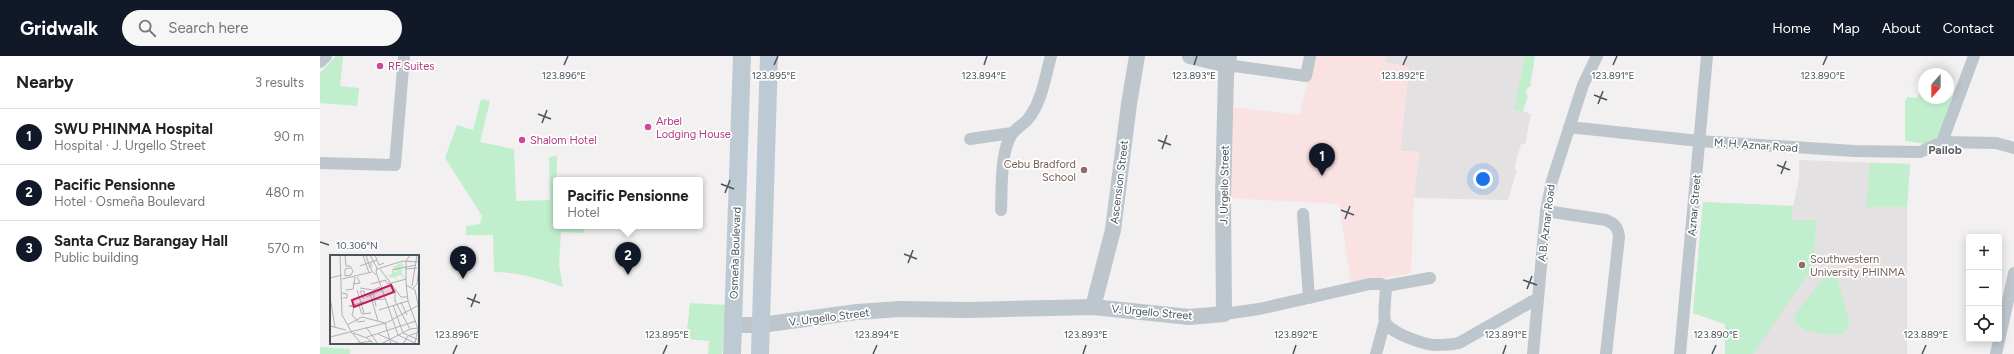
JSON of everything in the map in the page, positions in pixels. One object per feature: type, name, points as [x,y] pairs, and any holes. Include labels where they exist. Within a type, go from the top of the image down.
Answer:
[{"type":"main road","name":"Osmeña Boulevard","points":[[732,354],[742,56]]},
{"type":"main road","points":[[760,354],[769,56]]},
{"type":"street","points":[[320,62],[326,56]]},
{"type":"street","points":[[320,163],[395,165],[404,56]]},
{"type":"street","points":[[1001,210],[1004,160],[1012,133],[1028,119],[1039,99],[1051,56]]},
{"type":"street","name":"Ascension Street","points":[[1094,307],[1113,230],[1129,104],[1137,56]]},
{"type":"street","points":[[1190,56],[1228,60],[1306,76],[1310,56]]},
{"type":"street","name":"A.B. Aznar Road","points":[[1533,354],[1546,211],[1552,181],[1583,86],[1597,56]]},
{"type":"street","name":"Aznar Street","points":[[1680,354],[1707,56]]},
{"type":"street","points":[[1973,56],[1942,142],[1996,143],[2014,148]]},
{"type":"street","name":"J. Urgello Street","points":[[1224,314],[1223,196],[1228,60]]},
{"type":"street","name":"M. H. Aznar Road","points":[[1569,127],[1699,141],[1854,151],[1920,152],[1942,142]]},
{"type":"street","points":[[970,138],[1012,133]]},
{"type":"street","points":[[1546,211],[1606,220],[1614,223],[1618,228],[1619,237],[1606,354]]},
{"type":"street","points":[[1303,214],[1309,298]]},
{"type":"street","points":[[1996,354],[2014,273]]},
{"type":"street","name":"V. Urgello Street","points":[[733,325],[761,325],[857,312],[900,309],[968,310],[1094,307],[1189,317],[1259,309],[1370,284],[1381,284],[1386,286],[1430,278]]},
{"type":"street","points":[[1376,354],[1385,321],[1386,286]]},
{"type":"street","points":[[1385,321],[1388,328],[1404,335],[1451,349],[1538,298]]},
{"type":"shaded area","points":[[1313,56],[1386,56],[1385,62],[1409,67],[1400,151],[1419,152],[1414,198],[1411,273],[1351,284],[1339,204],[1228,198],[1231,107],[1300,115]]},
{"type":"shaded area","points":[[1386,56],[1531,56],[1523,111],[1531,114],[1525,144],[1521,144],[1514,169],[1517,170],[1508,200],[1414,198],[1419,152],[1400,151],[1409,67],[1384,62]]},
{"type":"shaded area","name":"Southwestern University PHINMA","points":[[1799,160],[1910,164],[1907,207],[1907,354],[1725,354],[1725,324],[1693,313],[1703,202],[1793,206],[1799,179]]},
{"type":"green space","points":[[336,56],[343,56],[340,86],[359,88],[357,106],[320,103],[320,73]]},
{"type":"green space","points":[[1525,56],[1535,56],[1530,87],[1527,87],[1526,95],[1528,95],[1523,111],[1514,110]]},
{"type":"green space","points":[[1918,96],[1918,104],[1949,104],[1939,136],[1926,144],[1905,141],[1905,101],[1908,97],[1917,98]]},
{"type":"green space","points":[[481,99],[490,101],[480,142],[514,149],[516,201],[550,200],[549,157],[557,156],[557,177],[553,177],[553,229],[584,229],[584,233],[561,232],[559,264],[563,287],[530,276],[495,272],[493,235],[466,235],[466,226],[480,224],[482,216],[445,158],[457,125],[473,130]]},
{"type":"green space","points":[[1870,163],[1910,164],[1907,207],[1866,207]]},
{"type":"green space","points":[[1703,202],[1793,206],[1792,220],[1816,220],[1814,262],[1809,272],[1753,354],[1725,354],[1725,324],[1693,313]]},
{"type":"green space","points":[[1831,273],[1837,277],[1849,321],[1848,326],[1844,333],[1840,335],[1807,331],[1797,324],[1794,319],[1797,312],[1826,275]]},
{"type":"green space","points":[[690,303],[726,305],[722,354],[708,354],[709,341],[686,339]]},
{"type":"green space","points":[[320,347],[350,349],[350,354],[320,354]]},
{"type":"place","name":"RF Suites","points":[[380,66]]},
{"type":"place","name":"Arbel Lodging House","points":[[648,127]]},
{"type":"place","name":"Shalom Hotel","points":[[522,140]]},
{"type":"place","name":"Cebu Bradford School","points":[[1084,170]]},
{"type":"place","name":"SWU PHINMA Hospital","points":[[1322,176]]},
{"type":"place","name":"Southwestern University PHINMA","points":[[1802,265]]},
{"type":"place","name":"Pacific Pensionne","points":[[628,275]]},
{"type":"place","name":"Santa Cruz Barangay Hall","points":[[463,279]]},
{"type":"district","name":"Pailob","points":[[1945,150]]}]
